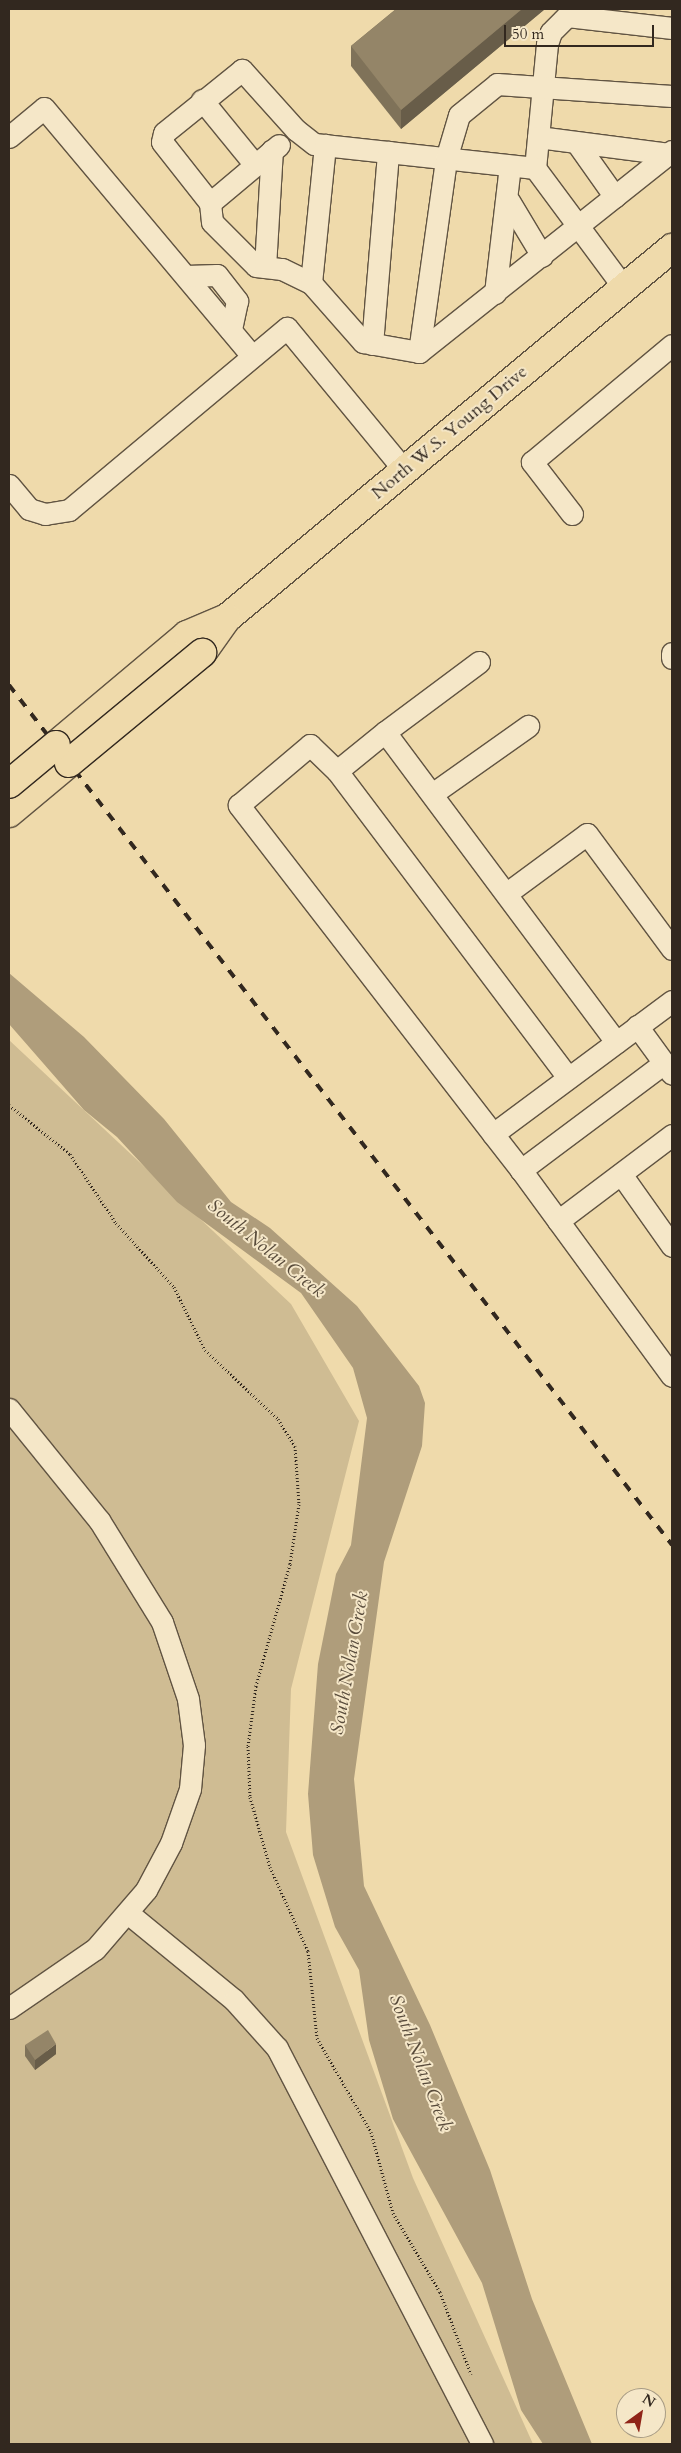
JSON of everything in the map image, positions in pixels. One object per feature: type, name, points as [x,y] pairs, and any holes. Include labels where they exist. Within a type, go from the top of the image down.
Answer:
[{"type":"main road","name":"North W.S. Young Drive","points":[[62,754],[672,248]]},
{"type":"main road","points":[[9,784],[62,754]]},
{"type":"main road","points":[[9,813],[62,754]]},
{"type":"lane","points":[[624,288],[580,225],[535,168],[549,35],[570,12],[672,28]]},
{"type":"lane","points":[[535,168],[314,144],[296,130],[246,71],[236,72],[202,100],[164,133],[162,142],[210,203],[212,222],[256,266],[282,269],[311,283],[363,342],[419,352],[671,152]]},
{"type":"lane","points":[[419,352],[446,159],[460,116],[497,84],[543,84],[672,96]]},
{"type":"lane","points":[[202,100],[256,165]]},
{"type":"lane","points":[[9,137],[44,108],[252,356]]},
{"type":"lane","points":[[210,203],[296,130]]},
{"type":"lane","points":[[538,137],[671,152]]},
{"type":"lane","points":[[576,142],[615,197]]},
{"type":"lane","points":[[311,283],[325,145]]},
{"type":"lane","points":[[266,267],[272,150]]},
{"type":"lane","points":[[372,344],[388,152]]},
{"type":"lane","points":[[495,293],[509,201],[510,166]]},
{"type":"lane","points":[[509,201],[542,256]]},
{"type":"lane","points":[[9,485],[29,509],[45,514],[69,510],[287,328],[404,471]]},
{"type":"lane","points":[[572,514],[532,462],[672,345]]},
{"type":"lane","points":[[672,653],[672,658]]},
{"type":"lane","points":[[338,772],[385,732],[479,662]]},
{"type":"lane","points":[[432,794],[528,726]]},
{"type":"lane","points":[[385,732],[507,893],[616,1042]]},
{"type":"lane","points":[[568,1078],[338,772],[310,745],[239,805],[492,1134],[522,1170],[672,1376]]},
{"type":"lane","points":[[507,893],[587,834],[672,949]]},
{"type":"lane","points":[[492,1134],[672,1001]]},
{"type":"lane","points":[[522,1170],[668,1068],[637,1026]]},
{"type":"lane","points":[[558,1221],[672,1135]]},
{"type":"lane","points":[[620,1174],[672,1246]]},
{"type":"lane","points":[[9,1409],[72,1485],[125,1558],[162,1622],[188,1699],[194,1745],[190,1788],[160,1867],[129,1914],[80,1962],[9,2008]]},
{"type":"lane","points":[[129,1914],[241,2006],[277,2048],[482,2444]]},
{"type":"path","points":[[9,1105],[70,1154],[116,1223],[174,1287],[205,1350],[278,1419],[295,1446],[299,1504],[290,1564],[256,1686],[248,1746],[250,1797],[270,1867],[308,1951],[317,2038],[371,2132],[393,2213],[440,2292],[473,2380]]},
{"type":"shaded area","points":[[9,1040],[291,1304],[359,1421],[291,1689],[286,1832],[413,2178],[533,2444],[9,2444]]},
{"type":"water","name":"South Nolan Creek","points":[[9,973],[84,1037],[164,1119],[231,1202],[270,1228],[357,1306],[419,1386],[425,1403],[422,1446],[384,1562],[354,1779],[364,1886],[430,2025],[490,2170],[532,2299],[592,2444],[543,2444],[521,2410],[482,2283],[393,2119],[369,2040],[359,1970],[335,1927],[313,1855],[308,1794],[318,1664],[336,1574],[351,1545],[367,1418],[353,1368],[301,1293],[177,1202],[117,1137],[84,1110],[9,1024]]},
{"type":"building","points":[[396,9],[522,9],[401,110],[351,46]]},
{"type":"building","points":[[48,2030],[56,2044],[35,2060],[25,2045]]},
{"type":"railway","points":[[9,685],[672,1545]]}]
